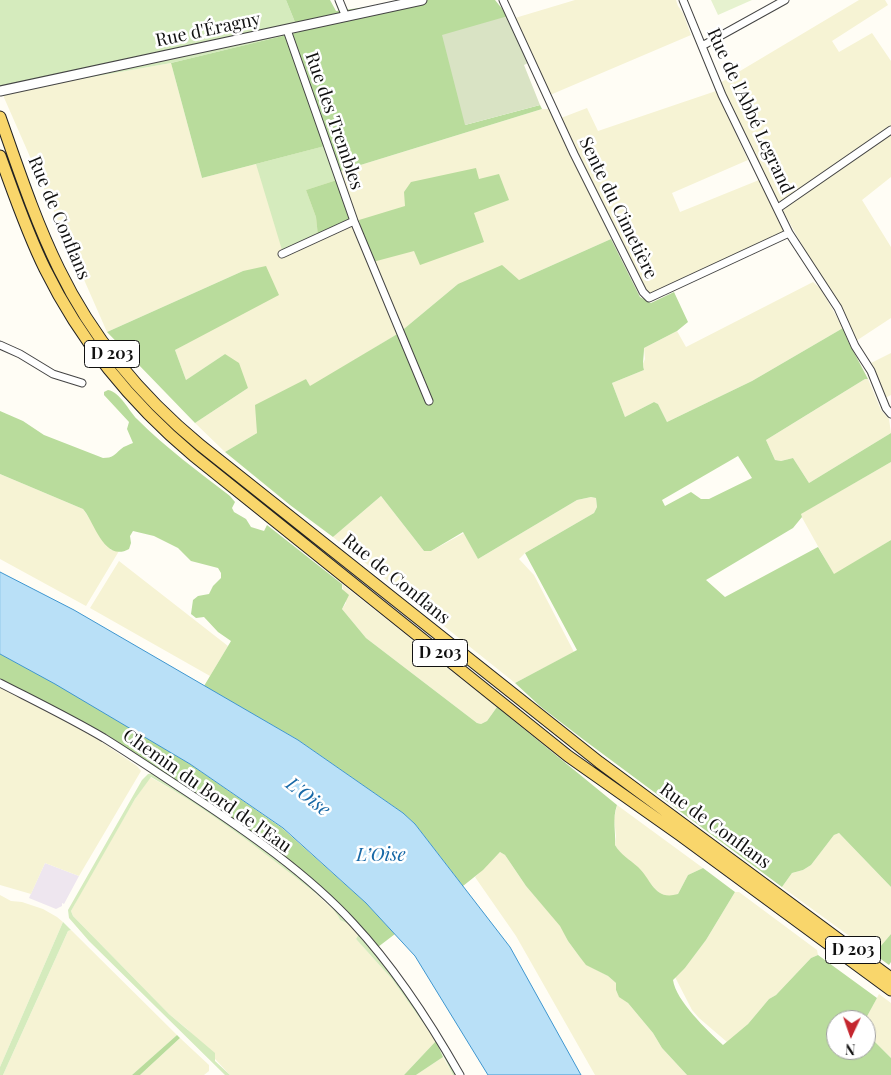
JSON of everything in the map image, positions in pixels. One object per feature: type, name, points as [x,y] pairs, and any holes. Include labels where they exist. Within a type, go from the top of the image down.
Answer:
[{"type":"main road","name":"Rue de Conflans","points":[[0,117],[36,218],[56,264],[72,294],[112,354],[168,417],[200,445],[599,762],[888,975]]},
{"type":"main road","name":"Rue de Conflans","points":[[0,156],[33,242],[65,305],[105,365],[132,398],[162,428],[194,456],[550,742],[891,990]]},
{"type":"street","points":[[339,0],[346,16]]},
{"type":"street","name":"Rue d'Éragny","points":[[0,91],[422,0]]},
{"type":"street","name":"Sente du Cimetière","points":[[503,0],[642,292],[649,298],[789,232]]},
{"type":"street","name":"Rue de l'Abbé Legrand","points":[[683,0],[722,95],[789,232],[838,308],[855,346],[871,371],[886,408],[891,414]]},
{"type":"street","points":[[702,46],[785,0]]},
{"type":"street","name":"Rue des Trembles","points":[[287,30],[354,221],[429,401]]},
{"type":"street","points":[[778,208],[891,130]]},
{"type":"street","points":[[282,254],[354,221]]},
{"type":"street","points":[[0,345],[20,354],[53,374],[82,384]]},
{"type":"street","name":"Chemin du Bord de l'Eau","points":[[0,683],[102,737],[221,814],[275,854],[332,901],[380,955],[421,1011],[460,1075]]},
{"type":"shaded area","points":[[575,0],[676,0],[691,35],[550,95],[515,18]]},
{"type":"shaded area","points":[[859,0],[885,0],[888,5],[832,41],[839,52],[872,33],[891,61],[891,130],[784,201],[779,201],[720,83]]},
{"type":"shaded area","points":[[171,63],[202,178],[325,146],[341,171],[542,109],[552,109],[611,239],[519,280],[458,284],[399,333],[310,387],[306,379],[257,433],[225,452],[195,423],[248,388],[225,354],[186,380],[175,350],[212,329],[243,271],[107,332],[2,93]]},
{"type":"shaded area","points":[[716,91],[748,160],[672,193],[680,212],[759,180],[784,225],[784,231],[653,294],[648,294],[586,174],[561,118],[587,108],[598,131]]},
{"type":"shaded area","points":[[891,133],[891,177],[862,200],[891,247],[891,318],[856,341],[783,211],[787,204]]},
{"type":"shaded area","points":[[813,282],[821,289],[843,328],[752,381],[667,422],[658,404],[654,402],[625,417],[612,383],[644,370],[644,348],[677,331],[686,347]]},
{"type":"shaded area","points":[[891,353],[891,395],[885,398],[869,364]]},
{"type":"shaded area","points":[[865,379],[868,379],[881,410],[889,419],[891,433],[809,483],[793,458],[781,461],[775,460],[766,440]]},
{"type":"shaded area","points":[[891,462],[891,540],[834,575],[800,514]]},
{"type":"shaded area","points":[[0,474],[83,509],[111,550],[119,551],[86,606],[0,559]]},
{"type":"shaded area","points":[[381,496],[424,551],[431,551],[464,533],[478,559],[577,500],[591,497],[596,498],[597,507],[594,513],[525,553],[519,559],[534,575],[574,652],[515,683],[333,537]]},
{"type":"shaded area","points":[[119,561],[228,646],[210,676],[90,608]]},
{"type":"shaded area","points":[[342,584],[497,707],[487,721],[481,724],[477,723],[366,638],[342,609],[346,603]]},
{"type":"shaded area","points":[[0,686],[90,734],[137,766],[141,771],[79,876],[45,863],[31,894],[0,885]]},
{"type":"shaded area","points":[[150,777],[182,795],[267,854],[314,892],[337,913],[340,920],[349,924],[359,935],[356,939],[392,979],[436,1041],[404,1075],[230,1075],[187,1029],[169,1014],[73,916],[71,911],[95,867]]},
{"type":"shaded area","points":[[617,805],[703,868],[688,875],[678,894],[669,897],[661,894],[638,868],[619,851],[615,845],[614,819]]},
{"type":"shaded area","points":[[839,833],[891,887],[891,934],[874,954],[782,887],[792,873],[803,870],[811,865],[834,835]]},
{"type":"shaded area","points":[[500,852],[505,855],[526,886],[561,926],[568,941],[579,956],[587,965],[608,976],[616,983],[616,990],[619,996],[628,1003],[653,1033],[662,1048],[687,1075],[595,1075],[516,936],[475,877]]},
{"type":"shaded area","points":[[45,863],[79,876],[64,904],[62,903],[62,906],[56,909],[29,898]]},
{"type":"shaded area","points":[[735,892],[739,892],[817,950],[818,955],[811,958],[776,995],[769,999],[748,1024],[727,1042],[692,1010],[675,977],[685,968],[706,940]]},
{"type":"shaded area","points":[[0,895],[11,901],[22,902],[43,909],[63,922],[0,1067]]},
{"type":"shaded area","points":[[71,930],[177,1035],[132,1075],[3,1075],[68,931]]},
{"type":"shaded area","points":[[879,994],[891,1003],[891,1058],[876,1043],[876,1010],[870,1010]]},
{"type":"shaded area","points":[[180,1038],[209,1065],[209,1071],[204,1075],[140,1075]]},
{"type":"shaded area","points":[[443,1057],[453,1075],[416,1075]]},
{"type":"green space","points":[[0,0],[286,0],[299,32],[171,63],[2,93],[0,91]]},
{"type":"green space","points":[[286,0],[330,0],[336,11],[421,0],[495,0],[508,16],[465,125],[540,105],[542,109],[341,171],[325,146],[202,178],[171,63],[299,32]]},
{"type":"green space","points":[[711,0],[752,0],[718,15]]},
{"type":"green space","points":[[508,16],[513,27],[512,29],[530,62],[524,65],[540,105],[465,125],[442,35]]},
{"type":"green space","points":[[325,146],[341,171],[340,179],[306,190],[316,217],[318,236],[282,250],[256,164]]},
{"type":"green space","points":[[476,168],[479,179],[499,174],[509,200],[474,213],[484,242],[420,265],[414,251],[369,263],[359,220],[405,206],[404,192],[411,182]]},
{"type":"green space","points":[[340,179],[352,221],[318,236],[316,217],[306,190]]},
{"type":"green space","points":[[611,239],[640,297],[651,303],[674,292],[688,322],[677,331],[644,348],[644,370],[612,383],[625,417],[654,402],[658,404],[667,422],[752,381],[843,328],[868,379],[865,379],[766,440],[775,460],[781,461],[793,458],[809,483],[891,433],[891,462],[801,514],[802,517],[793,528],[706,580],[725,597],[818,547],[834,574],[891,540],[891,887],[839,833],[834,835],[811,865],[803,870],[792,873],[782,887],[584,740],[541,707],[515,683],[577,650],[525,553],[594,513],[597,507],[596,498],[591,497],[577,500],[478,559],[463,532],[431,551],[424,551],[381,496],[333,537],[225,452],[257,433],[255,405],[306,379],[310,386],[399,333],[458,284],[502,265],[519,280]],"holes":[[[738,456],[752,478],[709,499],[701,499],[691,492],[665,506],[662,500]]]},
{"type":"green space","points":[[266,266],[279,295],[175,350],[186,380],[225,354],[239,363],[248,388],[195,423],[107,332],[243,271]]},
{"type":"green space","points":[[108,390],[116,394],[137,419],[159,440],[230,496],[235,502],[232,508],[234,512],[246,519],[251,527],[264,531],[267,525],[342,584],[342,589],[349,595],[342,609],[366,638],[477,723],[481,724],[487,721],[497,707],[617,805],[614,820],[615,845],[643,872],[658,892],[664,895],[678,894],[688,875],[703,868],[735,892],[706,940],[685,968],[673,980],[675,988],[686,1006],[723,1045],[748,1024],[769,999],[776,995],[811,958],[818,955],[877,998],[870,1010],[826,1010],[826,1060],[876,1060],[876,1043],[891,1058],[891,1075],[687,1075],[662,1048],[653,1033],[628,1003],[619,997],[616,983],[608,976],[586,965],[568,941],[560,926],[526,886],[505,855],[500,852],[483,870],[463,886],[415,824],[403,813],[298,740],[204,686],[231,641],[218,632],[204,617],[196,618],[191,614],[193,600],[198,596],[209,594],[213,586],[221,578],[218,568],[191,561],[178,548],[154,536],[133,531],[130,536],[131,543],[129,549],[120,552],[113,550],[106,546],[83,509],[0,474],[0,411],[23,421],[44,435],[103,458],[111,457],[133,443],[127,429],[129,422],[104,395],[104,392]]},
{"type":"green space","points":[[0,654],[55,683],[190,764],[282,828],[366,903],[395,934],[378,947],[336,902],[192,792],[104,733],[85,726],[0,681]]},
{"type":"green space","points":[[153,773],[266,849],[315,890],[362,936],[412,1001],[457,1075],[453,1075],[436,1041],[392,979],[356,939],[359,934],[349,924],[340,920],[333,909],[316,893],[245,839],[209,813],[151,777],[135,799],[71,911],[73,916],[169,1014],[215,1053],[215,1061],[230,1075],[225,1075],[89,941],[69,918],[68,910],[142,780],[148,774]]},
{"type":"green space","points":[[63,922],[71,930],[68,931],[3,1075],[0,1075],[0,1067]]},
{"type":"green space","points":[[891,934],[891,962],[889,965],[874,954]]},
{"type":"green space","points":[[177,1035],[180,1038],[140,1075],[132,1075]]},
{"type":"green space","points":[[436,1041],[443,1057],[416,1075],[404,1075]]},
{"type":"water","name":"L’Oise","points":[[0,572],[74,610],[298,740],[403,813],[415,824],[510,947],[581,1075],[488,1075],[415,956],[366,903],[283,828],[190,764],[55,684],[0,654]]},
{"type":"water label","name":"L'Oise","points":[[308,797]]}]
